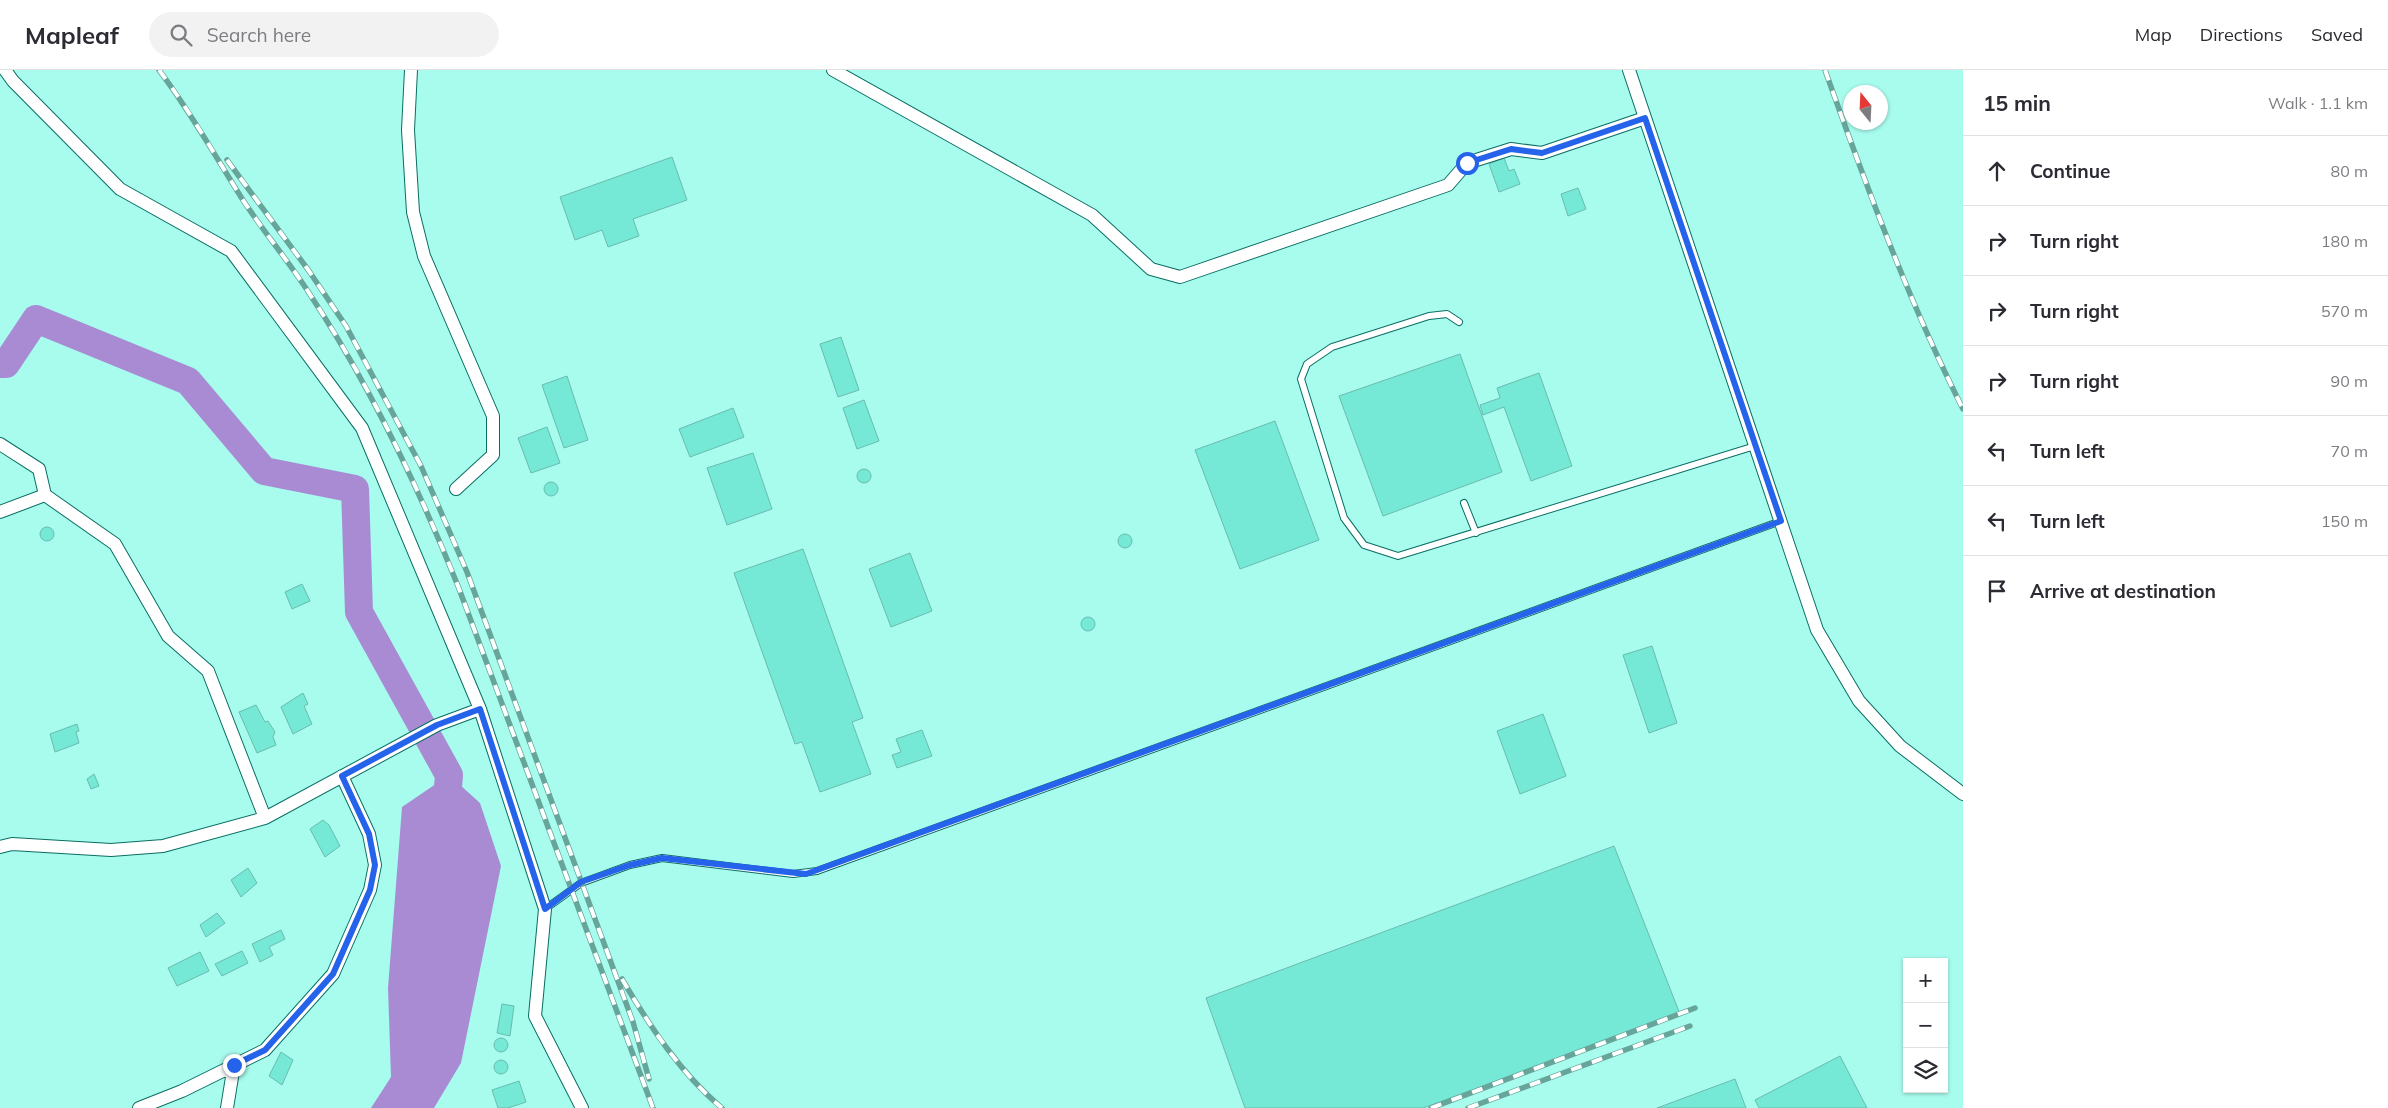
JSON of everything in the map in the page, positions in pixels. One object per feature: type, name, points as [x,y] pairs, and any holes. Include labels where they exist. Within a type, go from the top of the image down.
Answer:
[{"type":"street","points":[[5,70],[13,81],[120,189],[231,251],[362,428],[480,709],[545,909],[535,1016],[582,1108]]},
{"type":"street","points":[[411,70],[408,130],[413,212],[424,256],[493,416],[493,455],[456,489]]},
{"type":"street","points":[[1629,70],[1817,630],[1859,701],[1900,746],[1963,794]]},
{"type":"street","points":[[840,71],[1092,215],[1151,269],[1180,277],[1448,186],[1467,163],[1511,149],[1542,153],[1645,118]]},
{"type":"street","points":[[0,444],[39,469],[45,495],[115,544],[168,636],[208,671],[264,818]]},
{"type":"street","points":[[0,512],[45,495]]},
{"type":"street","points":[[0,847],[12,844],[111,850],[162,846],[264,818],[437,725],[480,709]]},
{"type":"street","points":[[138,1108],[182,1091],[265,1050],[333,974],[370,890],[375,865],[369,834],[342,776]]},
{"type":"street","points":[[227,1108],[234,1065]]},
{"type":"lane","points":[[1458,322],[1447,314],[1429,316],[1332,347],[1307,364],[1301,380],[1344,518],[1364,545],[1398,556],[1755,446]]},
{"type":"lane","points":[[1464,503],[1476,533]]},
{"type":"lane","points":[[545,909],[581,882],[630,865],[662,858],[793,874],[818,871],[1781,521]]},
{"type":"shaded area","points":[[449,775],[480,803],[501,866],[461,1063],[434,1108],[371,1108],[391,1077],[388,988],[402,807]]},
{"type":"building","points":[[672,157],[687,200],[633,219],[639,236],[608,247],[602,230],[575,240],[560,197]]},
{"type":"building","points":[[1504,158],[1509,171],[1514,169],[1520,184],[1499,192],[1489,164]]},
{"type":"building","points":[[1578,188],[1586,209],[1568,216],[1561,194]]},
{"type":"building","points":[[841,337],[859,390],[838,397],[820,344]]},
{"type":"building","points":[[1460,354],[1502,472],[1383,516],[1339,396]]},
{"type":"building","points":[[1539,373],[1572,466],[1531,481],[1504,407],[1483,415],[1480,405],[1500,398],[1497,388]]},
{"type":"building","points":[[567,376],[588,440],[564,448],[542,385]]},
{"type":"building","points":[[864,400],[879,441],[857,449],[843,408]]},
{"type":"building","points":[[733,408],[744,437],[690,457],[679,429]]},
{"type":"building","points":[[1275,421],[1319,540],[1240,569],[1195,450]]},
{"type":"building","points":[[547,427],[560,463],[531,473],[518,438]]},
{"type":"building","points":[[753,453],[772,509],[727,525],[707,468]]},
{"type":"building","points":[[864,469],[869,471],[871,476],[869,481],[864,483],[859,481],[857,476],[859,471]]},
{"type":"building","points":[[551,482],[556,484],[558,489],[556,494],[551,496],[546,494],[544,489],[546,484]]},
{"type":"building","points":[[47,527],[52,529],[54,534],[52,539],[47,541],[42,539],[40,534],[42,529]]},
{"type":"building","points":[[1125,534],[1130,536],[1132,541],[1130,546],[1125,548],[1120,546],[1118,541],[1120,536]]},
{"type":"building","points":[[803,549],[863,718],[852,722],[871,774],[820,792],[802,742],[795,744],[734,573]]},
{"type":"building","points":[[910,553],[932,611],[891,627],[869,569]]},
{"type":"building","points":[[302,584],[310,601],[292,609],[285,592]]},
{"type":"building","points":[[1088,617],[1093,619],[1095,624],[1093,629],[1088,631],[1083,629],[1081,624],[1083,619]]},
{"type":"building","points":[[1652,646],[1677,723],[1649,733],[1623,655]]},
{"type":"building","points":[[303,693],[308,704],[304,706],[312,724],[293,734],[281,707]]},
{"type":"building","points":[[256,705],[265,722],[268,721],[275,732],[273,737],[276,745],[257,753],[239,712]]},
{"type":"building","points":[[1543,714],[1566,776],[1520,794],[1497,731]]},
{"type":"building","points":[[77,724],[79,731],[76,732],[79,743],[55,752],[50,734]]},
{"type":"building","points":[[922,730],[932,756],[897,768],[892,755],[901,752],[896,739]]},
{"type":"building","points":[[94,774],[99,786],[91,789],[87,779]]},
{"type":"building","points":[[323,820],[329,825],[340,846],[325,857],[310,829]]},
{"type":"building","points":[[1614,846],[1680,1014],[1423,1108],[1245,1108],[1206,998]]},
{"type":"building","points":[[248,868],[257,883],[241,897],[231,880]]},
{"type":"building","points":[[217,913],[225,923],[206,937],[200,925]]},
{"type":"building","points":[[281,930],[285,939],[269,947],[273,955],[260,962],[252,944]]},
{"type":"building","points":[[242,951],[248,963],[222,976],[215,964]]},
{"type":"building","points":[[200,952],[209,971],[177,986],[168,968]]},
{"type":"building","points":[[502,1004],[514,1006],[510,1036],[497,1033]]},
{"type":"building","points":[[501,1038],[506,1040],[508,1045],[506,1050],[501,1052],[496,1050],[494,1045],[496,1040]]},
{"type":"building","points":[[281,1052],[293,1060],[282,1085],[269,1076]]},
{"type":"building","points":[[1840,1056],[1867,1108],[1759,1108],[1755,1100]]},
{"type":"building","points":[[501,1060],[506,1062],[508,1067],[506,1072],[501,1074],[496,1072],[494,1067],[496,1062]]},
{"type":"building","points":[[1735,1079],[1746,1108],[1657,1108]]},
{"type":"building","points":[[519,1081],[526,1102],[508,1108],[498,1108],[492,1090]]},
{"type":"waterway","points":[[0,364],[6,364],[36,319],[188,381],[264,471],[355,489],[359,612],[449,775],[446,812]]},
{"type":"railway","points":[[159,70],[241,197],[301,281],[331,328],[372,399],[409,473],[458,586],[653,1108]]},
{"type":"railway","points":[[1825,70],[1872,199],[1906,284],[1963,409]]},
{"type":"railway","points":[[227,160],[309,271],[346,326],[421,466],[467,572],[633,1022],[649,1079]]},
{"type":"railway","points":[[622,979],[643,1014],[679,1064],[707,1095],[722,1108]]},
{"type":"railway","points":[[1431,1108],[1695,1008]]},
{"type":"railway","points":[[1468,1108],[1690,1026]]},
{"type":"route","points":[[234,1065],[265,1050],[333,974],[370,890],[375,865],[369,834],[342,776],[437,725],[480,709],[545,909],[581,882],[630,865],[662,858],[806,874],[1781,521],[1645,118],[1542,153],[1511,149],[1467,163]]}]
